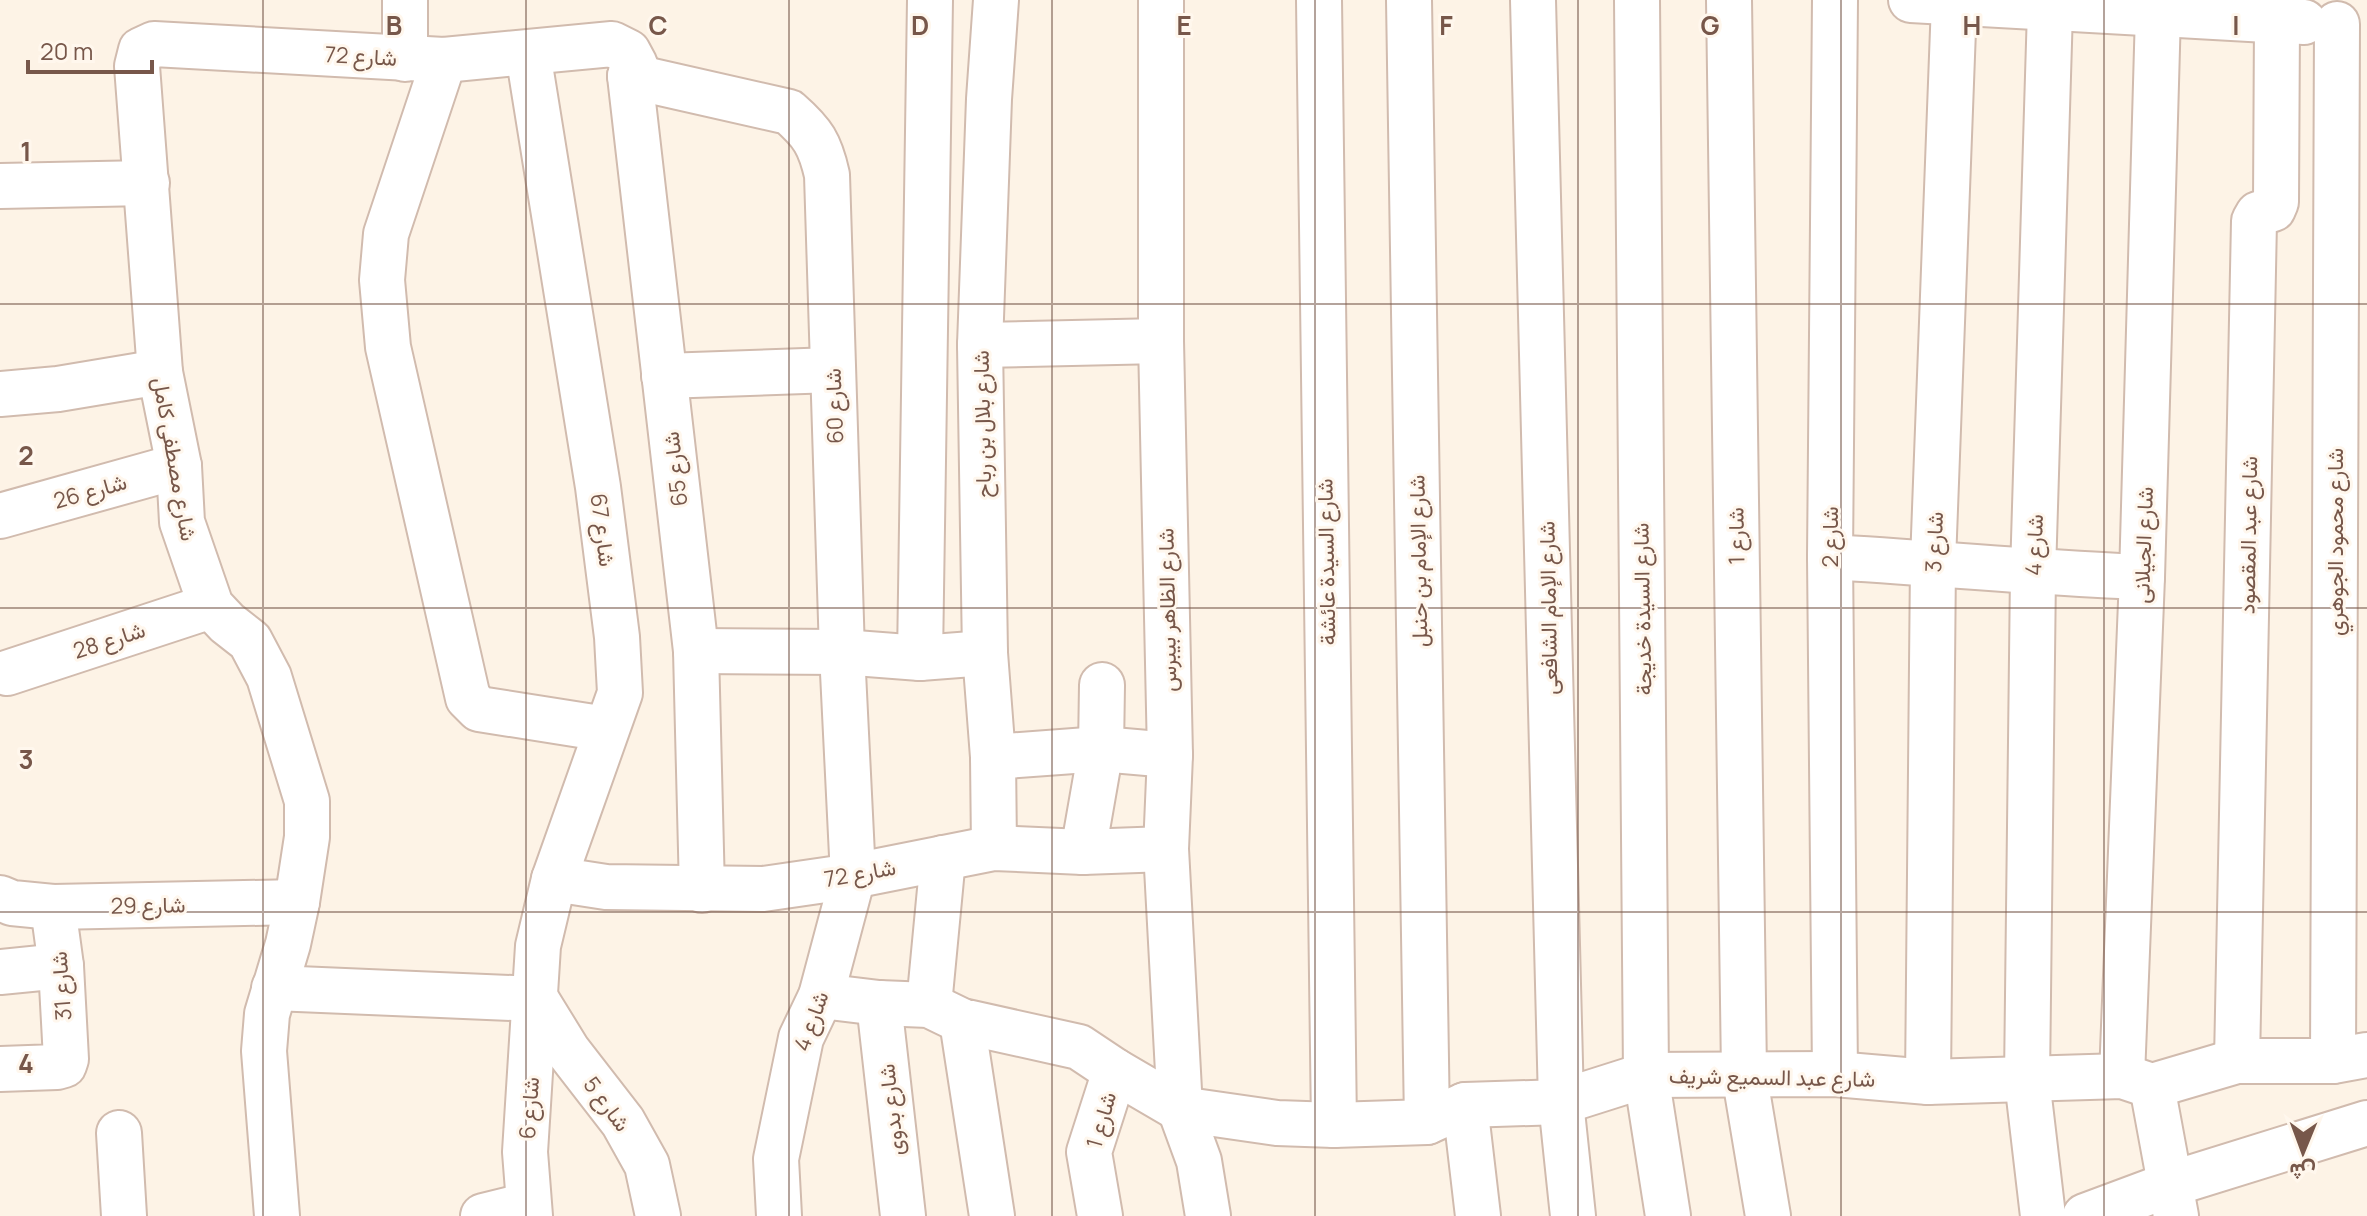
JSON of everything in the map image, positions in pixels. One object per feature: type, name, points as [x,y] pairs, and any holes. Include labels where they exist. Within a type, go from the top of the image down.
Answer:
[{"type":"street","points":[[405,0],[424,59],[386,234],[382,280],[388,347],[468,698],[479,709],[606,729]]},
{"type":"street","points":[[920,658],[930,0]]},
{"type":"street","name":"شارع بلال بن رباح","points":[[994,848],[993,757],[985,653],[980,345],[989,99],[996,0]]},
{"type":"street","name":"شارع الظاهر بيبرس","points":[[1161,0],[1161,341],[1170,755],[1166,849],[1180,1109],[1199,1161],[1208,1216]]},
{"type":"street","name":"شارع السيدة عائشة","points":[[1319,0],[1334,1125]]},
{"type":"street","name":"شارع الإمام بن حنبل","points":[[1409,0],[1446,1114],[1478,1216]]},
{"type":"street","name":"شارع الإمام الشافعى","points":[[1533,0],[1561,1102],[1573,1216]]},
{"type":"street","name":"شارع السيدة خديجة","points":[[1637,0],[1646,1075],[1668,1216]]},
{"type":"street","name":"شارع 1","points":[[1729,0],[1744,1073],[1768,1216]]},
{"type":"street","name":"شارع 2","points":[[1835,0],[1830,557],[1835,1074]]},
{"type":"street","points":[[1911,0],[2050,10],[2132,9],[2352,24]]},
{"type":"street","name":"شارع 3","points":[[1928,1082],[1933,562],[1954,3]]},
{"type":"street","name":"شارع الجيلانى","points":[[2132,9],[2142,577],[2137,1081],[2174,1200]]},
{"type":"street","name":"شارع 4","points":[[2043,1216],[2027,1080],[2033,573],[2050,10]]},
{"type":"street","name":"شارع عبد المقصود","points":[[2237,1061],[2254,221],[2258,214],[2273,209],[2276,202],[2277,21]]},
{"type":"street","name":"شارع محمود الجوهري","points":[[2350,1058],[2352,24]]},
{"type":"street","name":"شارع 72","points":[[141,50],[154,44],[424,59],[612,44],[629,64]]},
{"type":"street","name":"شارع مصطفى كامل","points":[[141,50],[137,66],[160,372],[179,466],[182,522],[211,606],[250,641],[269,677],[307,801],[307,837],[297,902],[267,1014],[264,1051],[277,1216]]},
{"type":"street","name":"شارع 67","points":[[528,53],[598,487],[617,637],[620,693],[554,879],[538,946],[536,999]]},
{"type":"street","name":"شارع 60","points":[[629,64],[789,112],[807,128],[821,147],[827,175],[842,652],[853,876]]},
{"type":"street","name":"شارع 65","points":[[629,64],[696,651],[702,890]]},
{"type":"street","points":[[0,186],[147,183]]},
{"type":"street","points":[[980,345],[1161,341]]},
{"type":"street","points":[[664,376],[833,370]]},
{"type":"street","points":[[0,394],[58,389],[160,372]]},
{"type":"street","name":"شارع 26","points":[[0,516],[179,466]]},
{"type":"street","points":[[1830,557],[1933,562],[2033,573],[2142,577]]},
{"type":"street","name":"شارع 28","points":[[7,673],[211,606]]},
{"type":"street","points":[[696,651],[842,652],[920,658],[985,653]]},
{"type":"street","points":[[1083,852],[1101,749],[1102,685]]},
{"type":"street","points":[[993,757],[1101,749],[1170,755]]},
{"type":"street","name":"شارع 72","points":[[554,879],[606,887],[763,889],[853,876],[994,848],[1083,852],[1166,849]]},
{"type":"street","points":[[943,858],[945,1013],[992,1216]]},
{"type":"street","name":"شارع 4","points":[[779,1216],[776,1159],[801,1038],[821,996],[853,876]]},
{"type":"street","name":"شارع 29","points":[[0,898],[12,903],[53,907],[297,902]]},
{"type":"street","name":"شارع 31","points":[[0,1069],[57,1067],[64,1065],[66,1059],[61,966],[53,907]]},
{"type":"street","points":[[0,972],[61,966]]},
{"type":"street","points":[[274,988],[536,999]]},
{"type":"street","points":[[821,996],[945,1013],[1079,1047],[1180,1109]]},
{"type":"street","name":"شارع 6","points":[[529,1211],[525,1152],[536,999]]},
{"type":"street","name":"شارع 5","points":[[536,999],[568,1051],[623,1122],[647,1165],[658,1216]]},
{"type":"street","name":"شارع بدوى","points":[[879,1003],[903,1216]]},
{"type":"street","name":"شارع عبد السميع شريف","points":[[1180,1109],[1277,1123],[1334,1125],[1561,1102],[1646,1075],[1835,1074],[1928,1082],[2137,1081],[2237,1061],[2350,1058]]},
{"type":"street","name":"شارع 1","points":[[1100,1216],[1089,1152],[1115,1071]]},
{"type":"street","points":[[2085,1216],[2174,1200],[2367,1123]]},
{"type":"street","points":[[119,1133],[124,1216]]},
{"type":"street","points":[[483,1216],[529,1211]]}]
